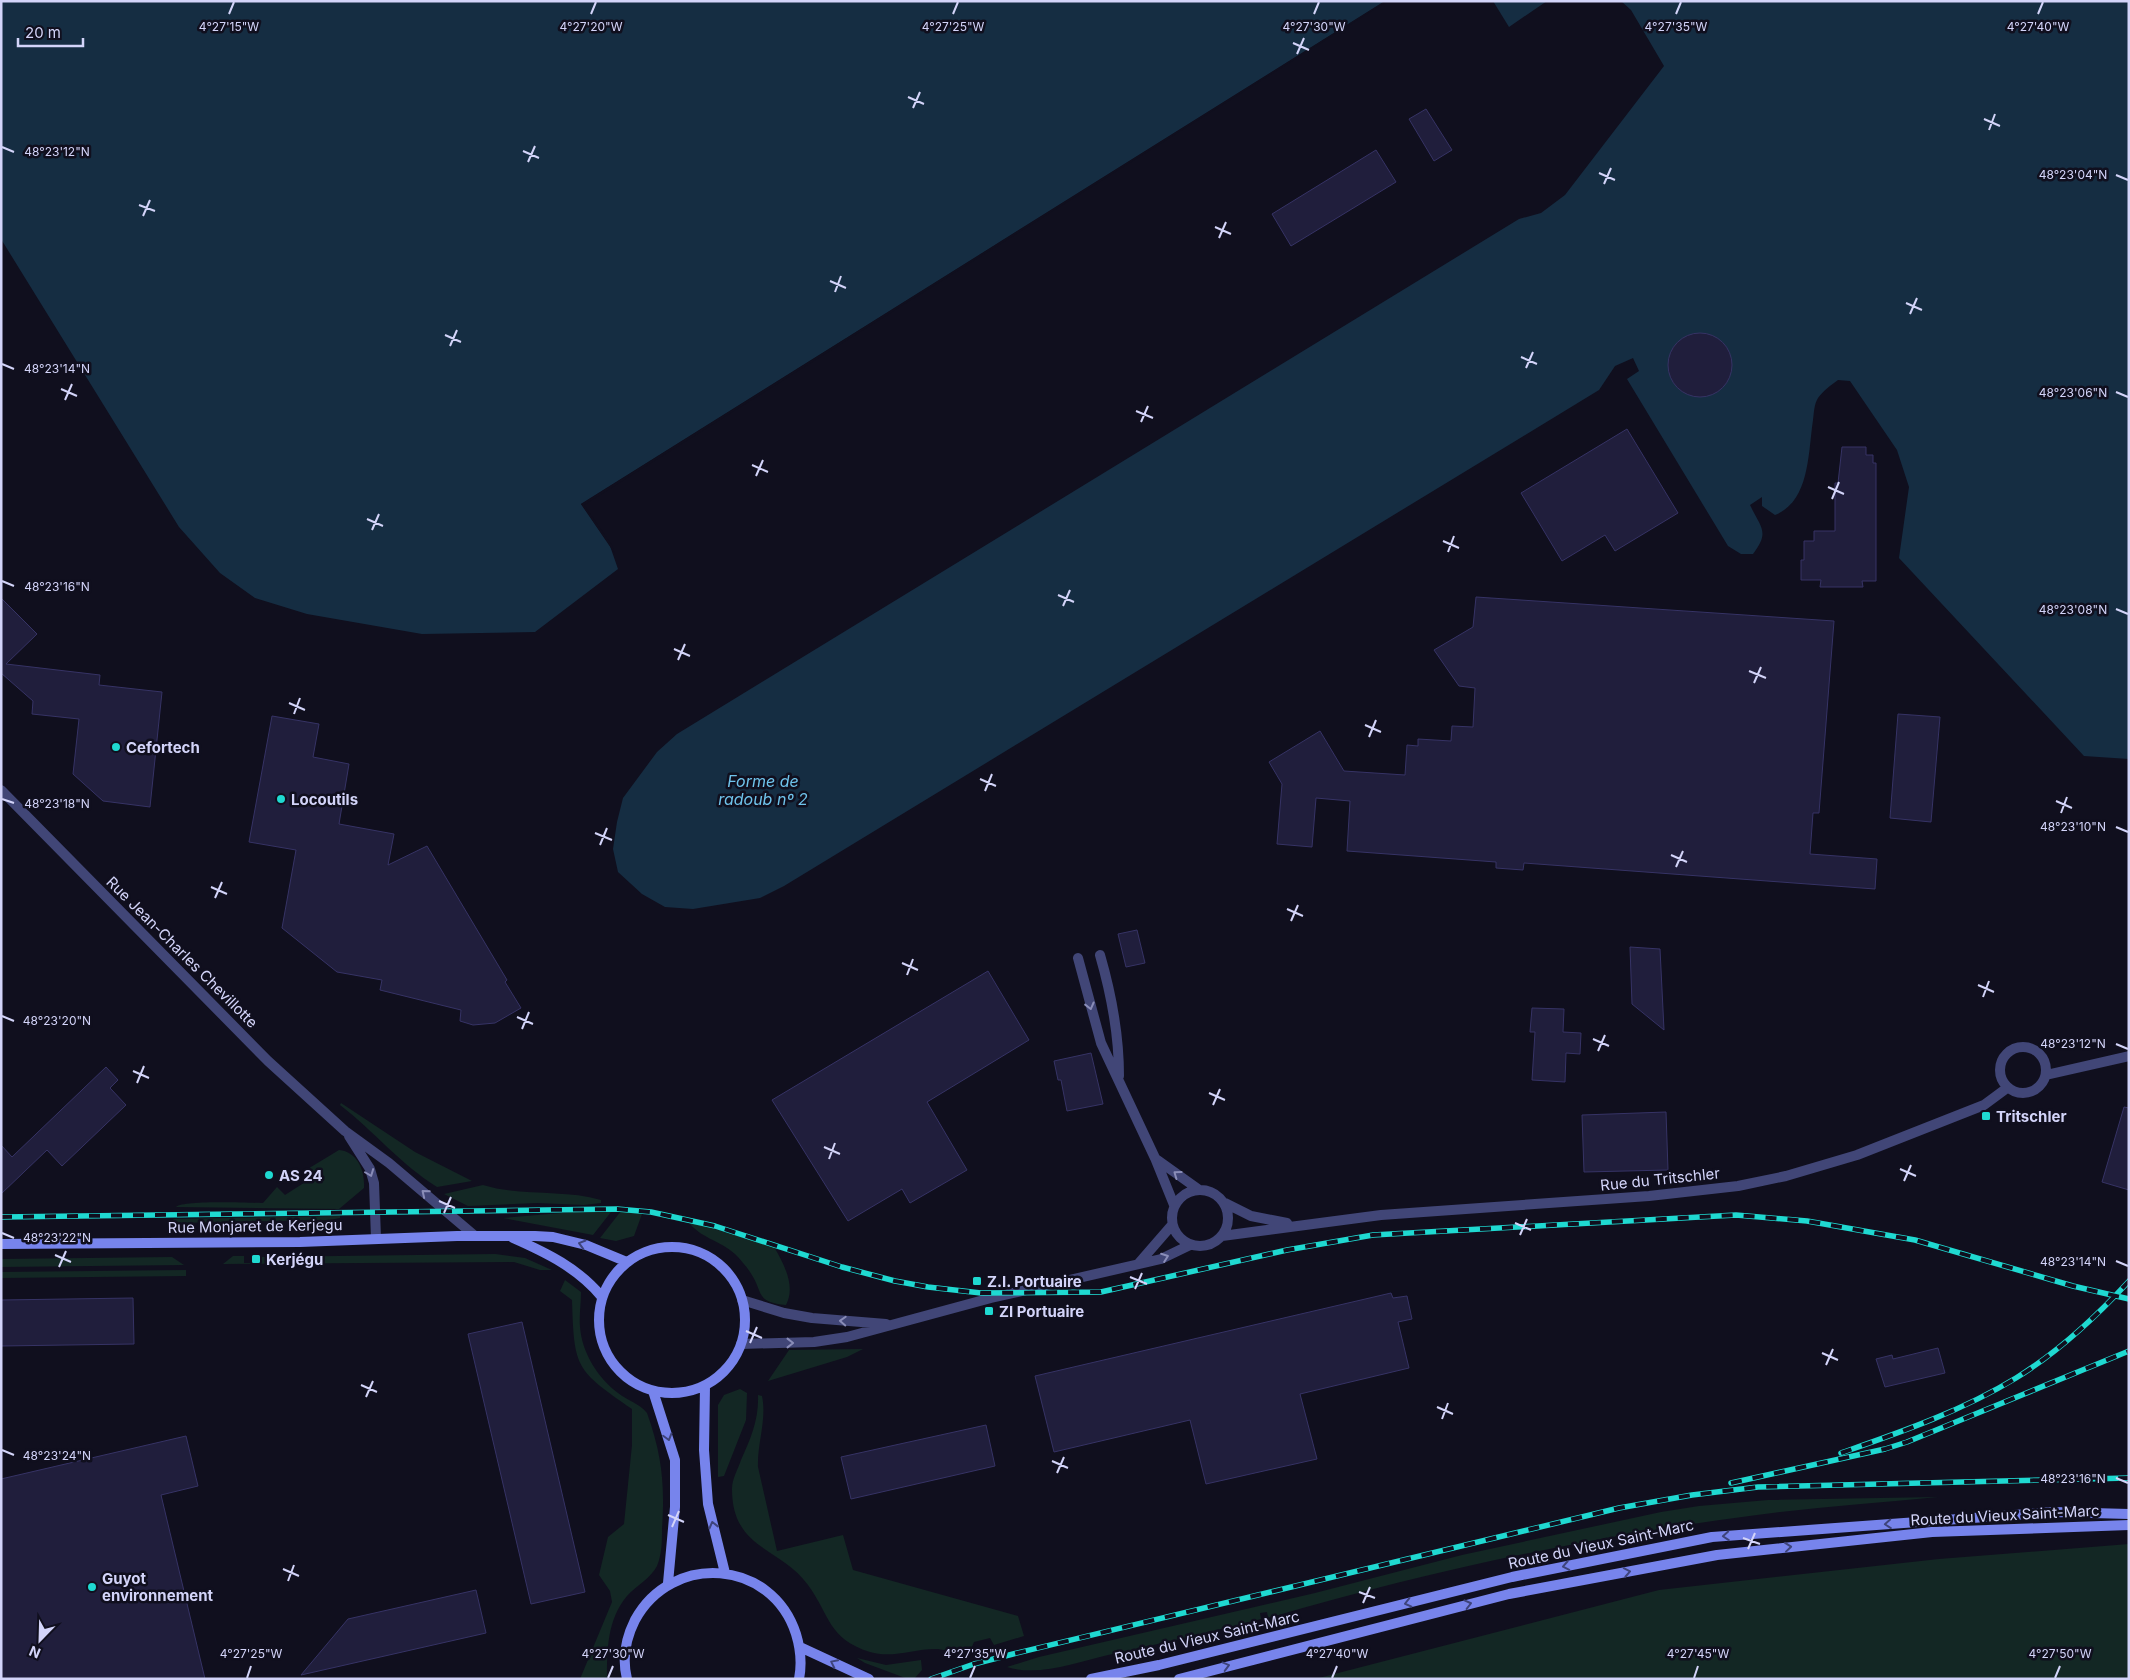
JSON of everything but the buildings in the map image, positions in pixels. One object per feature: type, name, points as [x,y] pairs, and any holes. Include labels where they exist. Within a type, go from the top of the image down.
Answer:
[{"type":"main road","name":"Rue Monjaret de Kerjegu","points":[[1,1244],[300,1242],[475,1236],[553,1237],[586,1245],[627,1262]]},
{"type":"main road","name":"Rue Monjaret de Kerjegu","points":[[510,1237],[557,1258],[580,1274],[602,1297]]},
{"type":"main road","points":[[664,1248],[685,1248],[704,1255],[720,1266],[733,1282],[742,1300],[744,1329],[741,1344],[728,1368],[705,1386],[671,1394],[654,1391],[635,1384],[619,1372],[607,1355],[600,1336],[598,1317],[602,1297],[612,1277],[627,1262],[645,1252],[664,1248]]},
{"type":"main road","points":[[705,1386],[704,1450],[708,1504],[725,1572]]},
{"type":"main road","points":[[654,1391],[675,1460],[675,1507],[668,1583]]},
{"type":"main road","name":"Route du Vieux Saint-Marc","points":[[1091,1679],[1168,1662],[1512,1577],[1712,1537],[2054,1512],[2129,1514]]},
{"type":"main road","name":"Route du Vieux Saint-Marc","points":[[1179,1679],[1509,1594],[1717,1555],[1932,1532],[2129,1525]]},
{"type":"main road","points":[[627,1679],[624,1666],[628,1634],[643,1605],[668,1583],[696,1573],[725,1572],[752,1581],[775,1598],[791,1620],[800,1647],[798,1679]]},
{"type":"main road","points":[[800,1647],[870,1679]]},
{"type":"street","name":"Rue Jean-Charles Chevillotte","points":[[1,790],[268,1062],[345,1131],[388,1163],[475,1236]]},
{"type":"street","points":[[1100,955],[1115,1026],[1119,1056],[1119,1079]]},
{"type":"street","points":[[1078,958],[1096,1030],[1155,1158],[1174,1205],[1172,1225],[1138,1264]]},
{"type":"street","points":[[2015,1048],[2031,1048],[2038,1052],[2046,1066],[2046,1074],[2043,1082],[2030,1092],[2022,1094],[2007,1088],[2002,1082],[1999,1066],[2002,1058],[2015,1048]]},
{"type":"street","points":[[2046,1074],[2129,1056]]},
{"type":"street","name":"Rue du Tritschler","points":[[1222,1236],[1298,1224],[1381,1215],[1649,1196],[1738,1186],[1786,1176],[1858,1154],[1984,1105],[2007,1088]]},
{"type":"street","name":"Rue Jean-Charles Chevillotte","points":[[345,1131],[370,1169],[376,1211],[376,1238]]},
{"type":"street","points":[[741,1344],[814,1342],[847,1337],[1009,1293],[1161,1259],[1190,1245],[1211,1244],[1222,1236],[1229,1217],[1225,1203],[1213,1193],[1198,1189],[1155,1158]]},
{"type":"street","points":[[1174,1205],[1188,1192],[1198,1189]]},
{"type":"street","name":"Rue du Tritschler","points":[[1225,1203],[1251,1216],[1298,1224]]},
{"type":"street","points":[[1172,1225],[1179,1237],[1190,1245]]},
{"type":"street","points":[[742,1300],[784,1313],[812,1318],[892,1324]]},
{"type":"green space","points":[[341,1103],[415,1152],[472,1181],[437,1187],[399,1158],[340,1105]]},
{"type":"green space","points":[[339,1150],[356,1158],[362,1169],[364,1188],[339,1209],[176,1207],[191,1203],[263,1203],[277,1187],[285,1195],[310,1179],[306,1170]]},
{"type":"green space","points":[[483,1185],[513,1191],[587,1197],[601,1200],[601,1203],[584,1205],[537,1203],[468,1206],[444,1194]]},
{"type":"green space","points":[[621,1211],[642,1214],[634,1236],[616,1241],[600,1238]]},
{"type":"green space","points":[[573,1212],[611,1212],[593,1235],[503,1218]]},
{"type":"green space","points":[[340,1216],[340,1218],[330,1220],[175,1223],[173,1219]]},
{"type":"green space","points":[[688,1221],[774,1247],[788,1275],[790,1290],[786,1305],[776,1304],[764,1299],[750,1272],[735,1254],[698,1231]]},
{"type":"green space","points":[[495,1254],[525,1258],[552,1270],[540,1270],[514,1262],[223,1264],[233,1256],[244,1256],[244,1263],[259,1263],[259,1257]]},
{"type":"green space","points":[[172,1257],[184,1265],[1,1267],[1,1259]]},
{"type":"green space","points":[[186,1270],[186,1276],[1,1278],[1,1272]]},
{"type":"green space","points":[[565,1280],[581,1292],[581,1337],[592,1364],[611,1387],[647,1413],[659,1456],[663,1484],[660,1557],[654,1570],[627,1596],[615,1615],[608,1646],[607,1679],[580,1679],[612,1602],[610,1591],[599,1575],[608,1537],[624,1524],[632,1445],[632,1409],[599,1385],[582,1366],[574,1341],[572,1300],[560,1291]]},
{"type":"green space","points":[[863,1349],[847,1357],[768,1381],[789,1350]]},
{"type":"green space","points":[[740,1389],[747,1393],[746,1420],[724,1476],[718,1477],[718,1405],[724,1395]]},
{"type":"green space","points":[[758,1395],[762,1396],[763,1423],[758,1467],[777,1551],[843,1535],[853,1570],[1018,1616],[1024,1636],[994,1645],[990,1638],[974,1642],[968,1656],[938,1649],[879,1654],[856,1647],[838,1633],[831,1625],[808,1585],[797,1572],[749,1536],[740,1524],[734,1509],[733,1482],[754,1428]]},
{"type":"green space","points":[[1938,1497],[1757,1515],[1572,1544],[1450,1570],[1268,1618],[1267,1612],[1260,1613],[1261,1619],[1058,1667],[1019,1670],[1007,1667],[1039,1657],[1315,1593],[1462,1555],[1661,1512],[1699,1506],[1768,1500]]},
{"type":"green space","points":[[2129,1544],[2129,1679],[1315,1679],[1659,1590],[1939,1559]]},
{"type":"green space","points":[[857,1658],[886,1665],[921,1660],[922,1670],[914,1679],[908,1679],[865,1663]]},
{"type":"water","points":[[1,1],[1385,1],[581,504],[610,546],[618,569],[535,632],[422,634],[307,614],[255,598],[220,573],[179,527],[1,239]]},
{"type":"water","points":[[1493,1],[1547,1],[1509,27]]},
{"type":"water","name":"Forme de radoub nº 2","points":[[1621,1],[2129,1],[2129,759],[2084,756],[1899,558],[1909,487],[1897,450],[1850,381],[1838,380],[1820,395],[1817,400],[1814,409],[1805,475],[1795,499],[1775,515],[1762,506],[1762,497],[1750,505],[1762,530],[1762,535],[1758,547],[1753,554],[1741,554],[1728,546],[1627,379],[1639,371],[1633,358],[1615,366],[1599,390],[784,886],[760,898],[693,909],[665,907],[642,894],[618,872],[613,849],[623,798],[657,752],[677,734],[1519,219],[1541,213],[1565,195],[1664,66],[1631,10]]},
{"type":"pier","points":[[1385,1],[1388,1],[584,505],[612,545],[615,554],[581,504]]},
{"type":"railway","points":[[1,1217],[617,1209],[651,1212],[715,1226],[842,1267],[895,1281],[981,1293],[1101,1292],[1287,1250],[1373,1235],[1736,1215],[1807,1221],[1915,1240],[2073,1286],[2129,1299]]},
{"type":"railway","points":[[1841,1453],[1953,1411],[2016,1378],[2076,1334],[2129,1281]]},
{"type":"railway","points":[[1731,1483],[1885,1449],[1907,1442],[2129,1351]]},
{"type":"railway","points":[[931,1679],[974,1664],[1013,1654],[1619,1508],[1692,1495],[1758,1487],[2129,1478]]},
{"type":"place","name":"Cefortech","points":[[116,747]]},
{"type":"place","name":"Locoutils","points":[[281,799]]},
{"type":"place","name":"Tritschler","points":[[1986,1116]]},
{"type":"place","name":"AS 24","points":[[269,1175]]},
{"type":"place","name":"Kerjégu","points":[[256,1259]]},
{"type":"place","name":"Z.I. Portuaire","points":[[977,1281]]},
{"type":"place","name":"ZI Portuaire","points":[[989,1311]]},
{"type":"place","name":"Guyot environnement","points":[[92,1587]]}]
